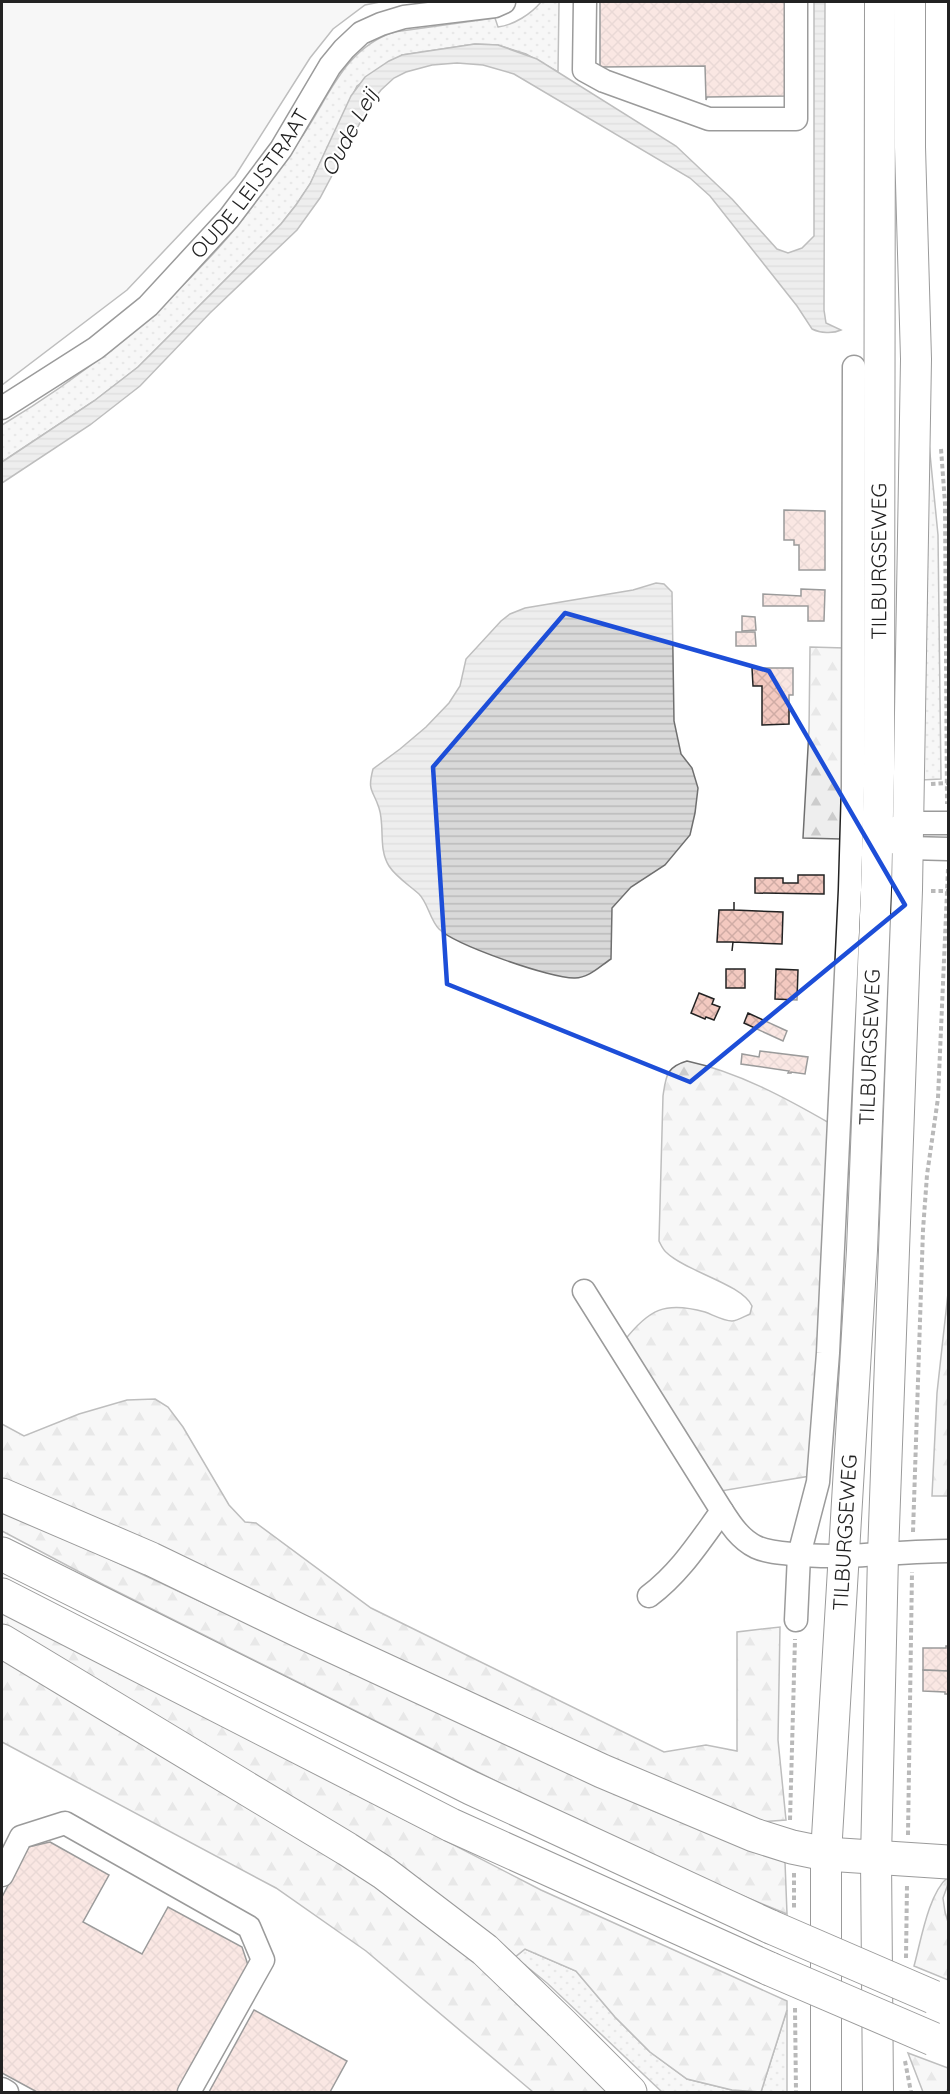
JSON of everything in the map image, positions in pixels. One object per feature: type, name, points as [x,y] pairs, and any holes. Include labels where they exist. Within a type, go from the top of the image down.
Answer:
[{"type":"highway","points":[[2,1494],[151,1559],[300,1631],[681,1806],[754,1835],[792,1847],[826,1854],[948,1862]]},
{"type":"highway","points":[[2,1554],[471,1788],[771,1928],[941,1999]]},
{"type":"highway","points":[[2,1595],[451,1825],[770,1968],[929,2045]]},
{"type":"highway","points":[[2,1641],[384,1873],[485,1950],[630,2092]]},
{"type":"main road","name":"TILBURGSEWEG","points":[[826,2092],[826,1854],[863,1239],[877,835],[880,2]]},
{"type":"main road","name":"TILBURGSEWEG","points":[[878,2092],[892,1858],[883,1555],[908,836],[916,359],[910,147],[910,2]]},
{"type":"street","name":"OUDE LEIJSTRAAT","points":[[2,408],[96,348],[148,306],[229,218],[281,149],[330,66],[361,33],[404,16],[495,6],[504,2]]},
{"type":"street","points":[[585,2],[584,70],[604,81],[709,119],[796,119],[796,2]]},
{"type":"street","name":"TILBURGSEWEG","points":[[796,1620],[799,1555],[818,1482],[828,1353],[849,913],[853,786],[854,367]]},
{"type":"street","points":[[908,836],[948,823]]},
{"type":"street","points":[[877,835],[908,836],[948,849]]},
{"type":"street","points":[[584,1290],[722,1511],[742,1538],[756,1547],[799,1555],[843,1557],[912,1551],[948,1551]]},
{"type":"street","points":[[649,1596],[662,1587],[684,1564],[722,1511]]},
{"type":"street","points":[[2,1875],[21,1837],[65,1823],[249,1927],[263,1960],[189,2092]]},
{"type":"street","points":[[2,2089],[8,2092]]},
{"type":"path","points":[[906,1966],[892,1858],[912,1551],[923,1230],[927,1174],[939,1098],[947,891]]},
{"type":"path","points":[[911,2092],[905,2062],[929,2045]]},
{"type":"highlighted area","points":[[565,613],[769,671],[905,905],[690,1082],[447,984],[433,767]]},
{"type":"green space","points":[[541,2],[559,2],[558,72],[526,54],[498,45],[475,44],[402,55],[357,86],[310,184],[281,224],[138,367],[94,401],[2,462],[2,425],[62,386],[119,343],[198,270],[253,205],[301,138],[339,76],[362,50],[394,32],[495,18],[498,27],[504,26],[522,18]]},
{"type":"green space","points":[[925,403],[938,535],[941,779],[921,780]]},
{"type":"green space","points":[[810,647],[845,648],[841,839],[803,838],[809,730]]},
{"type":"green space","points":[[687,1061],[743,1079],[831,1124],[810,1476],[715,1492],[624,1341],[642,1321],[659,1310],[679,1307],[705,1312],[732,1321],[750,1314],[752,1306],[737,1291],[676,1260],[664,1250],[659,1241],[664,1089],[671,1069]]},
{"type":"green space","points":[[948,1293],[948,1496],[932,1496],[937,1393]]},
{"type":"green space","points":[[155,1399],[168,1407],[183,1427],[229,1505],[245,1522],[256,1523],[371,1608],[664,1752],[706,1745],[737,1751],[737,1632],[780,1627],[778,1740],[786,1820],[757,1822],[2,1489],[2,1424],[24,1436],[79,1414],[127,1400]]},
{"type":"green space","points":[[2,1509],[583,1780],[654,1811],[785,1862],[787,1914],[719,1886],[526,1796],[104,1585],[2,1531]]},
{"type":"green space","points":[[2,1612],[541,1890],[787,2001],[787,2010],[761,2092],[732,2090],[687,2079],[650,2052],[615,2017],[576,1971],[525,1949],[515,1957],[2,1629]]},
{"type":"green space","points":[[2,1653],[332,1849],[431,1924],[494,1980],[608,2092],[533,2092],[366,1951],[276,1888],[2,1742]]},
{"type":"green space","points":[[948,1877],[943,1898],[948,1922],[948,1980],[914,1966],[930,1906]]},
{"type":"green space","points":[[525,1949],[576,1971],[615,2017],[650,2052],[687,2079],[732,2090],[753,2092],[662,2092],[547,1983],[515,1957]]},
{"type":"green space","points":[[787,2010],[787,2092],[761,2092]]},
{"type":"green space","points":[[908,2053],[948,2068],[948,2092],[923,2092]]},
{"type":"shaded area","points":[[2,2],[380,2],[365,5],[333,29],[310,58],[235,176],[127,290],[2,385]]},
{"type":"water","name":"Oude Leij","points":[[814,2],[825,2],[824,310],[826,323],[841,330],[826,332],[812,329],[797,306],[710,196],[690,178],[514,74],[483,65],[457,63],[432,65],[406,72],[394,78],[381,90],[370,104],[320,198],[297,230],[210,313],[140,386],[90,425],[2,483],[2,462],[94,401],[138,367],[281,224],[310,184],[351,96],[365,77],[402,55],[475,44],[498,45],[537,59],[676,146],[732,199],[777,249],[788,253],[802,248],[814,236]]},
{"type":"water","points":[[656,583],[664,584],[672,592],[674,721],[681,754],[692,768],[698,788],[690,835],[665,865],[631,887],[612,908],[611,959],[585,976],[575,978],[546,973],[483,952],[448,936],[436,925],[419,894],[389,866],[384,852],[381,815],[371,786],[373,769],[426,727],[449,703],[460,686],[466,659],[510,614],[525,608],[633,590]]},
{"type":"building","points":[[600,2],[789,2],[787,96],[707,97],[706,100],[705,66],[601,67],[600,70]]},
{"type":"building","points":[[784,510],[825,511],[825,570],[799,570],[799,545],[794,545],[794,540],[784,540]]},
{"type":"building","points":[[801,589],[825,590],[824,621],[808,621],[808,606],[763,606],[763,594],[801,596]]},
{"type":"building","points":[[742,616],[755,617],[756,630],[742,631]]},
{"type":"building","points":[[736,632],[755,632],[756,646],[736,646]]},
{"type":"building","points":[[752,668],[793,668],[793,695],[789,695],[789,724],[762,725],[762,686],[753,686]]},
{"type":"building","points":[[798,875],[824,875],[824,894],[755,893],[755,878],[783,878],[783,883],[798,883]]},
{"type":"building","points":[[719,910],[783,912],[782,944],[717,942]]},
{"type":"building","points":[[726,969],[745,969],[745,988],[726,988]]},
{"type":"building","points":[[776,969],[798,970],[797,1000],[775,999]]},
{"type":"building","points":[[699,993],[714,999],[712,1004],[720,1007],[714,1020],[691,1013]]},
{"type":"building","points":[[748,1013],[787,1031],[783,1041],[744,1023]]},
{"type":"building","points":[[760,1051],[808,1057],[805,1074],[741,1064],[742,1054],[759,1057]]},
{"type":"building","points":[[948,1646],[948,1671],[923,1670],[923,1648],[946,1648]]},
{"type":"building","points":[[923,1670],[948,1671],[948,1694],[923,1691]]},
{"type":"building","points":[[50,1842],[109,1875],[83,1922],[142,1954],[168,1907],[242,1947],[249,1968],[181,2092],[37,2092],[2,2073],[2,1897],[28,1847]]},
{"type":"building","points":[[254,2010],[347,2061],[330,2092],[209,2092]]}]
